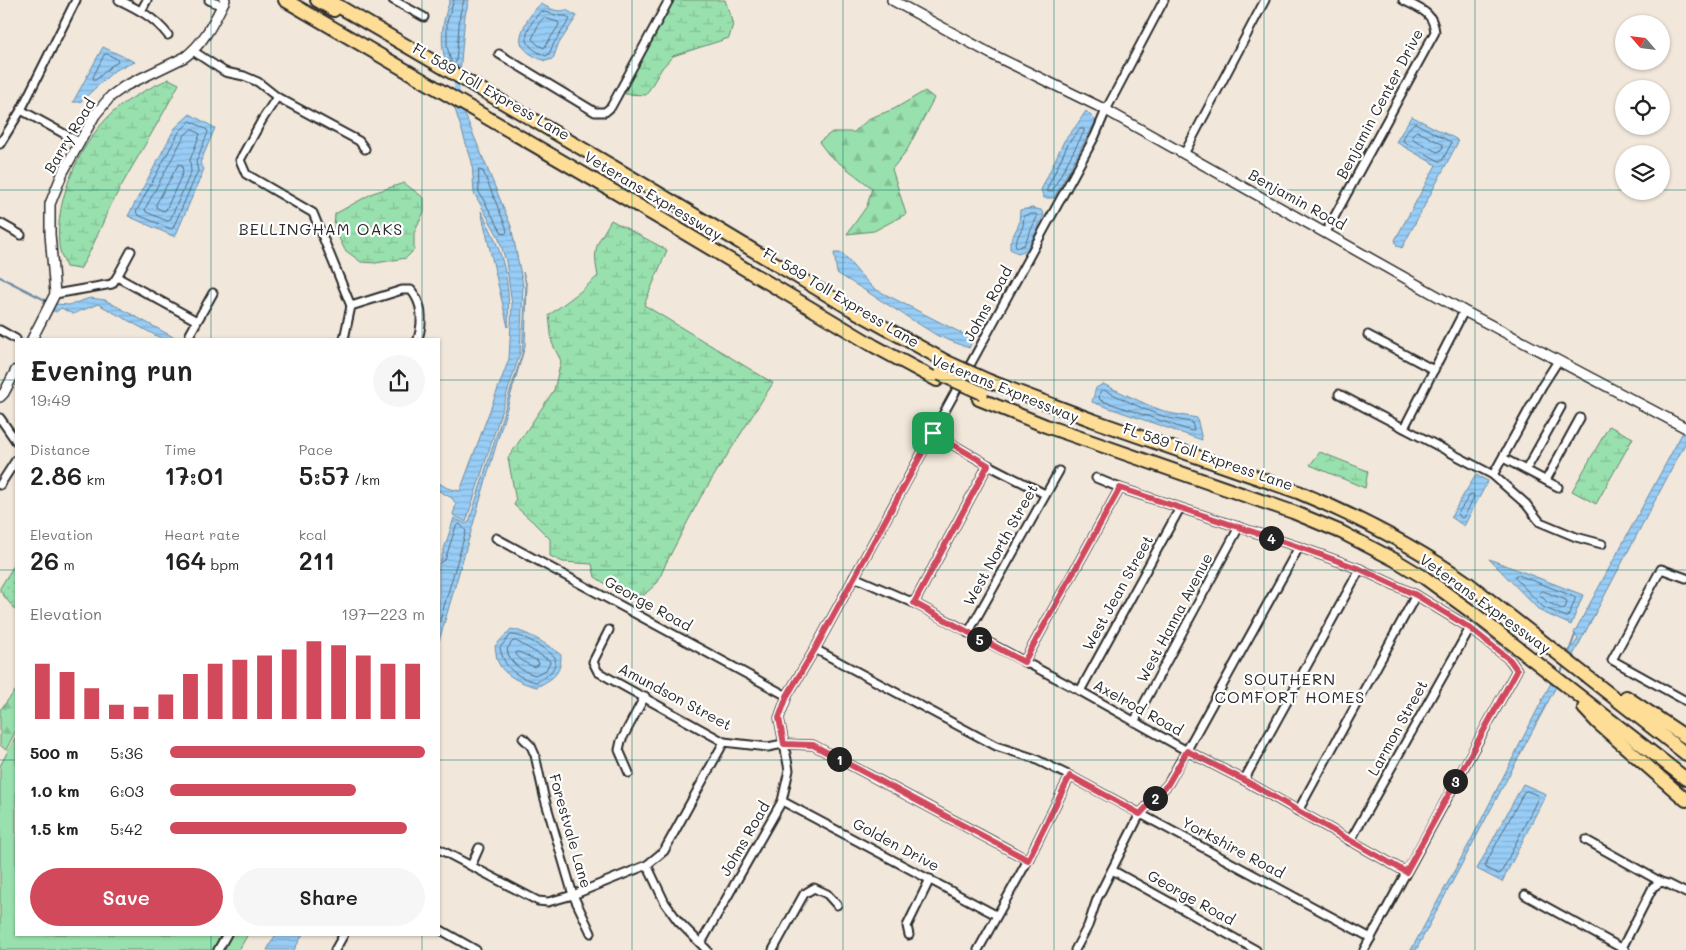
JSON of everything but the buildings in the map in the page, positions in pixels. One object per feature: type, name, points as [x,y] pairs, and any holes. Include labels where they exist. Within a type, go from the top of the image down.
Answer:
[{"type":"highway","name":"Veterans Expressway","points":[[285,0],[477,107],[874,346],[1046,426],[1274,505],[1349,536],[1395,560],[1425,578],[1546,665],[1556,677],[1571,687]]},
{"type":"highway","name":"FL 589 Toll Express Lane","points":[[299,0],[435,83]]},
{"type":"highway","points":[[317,0],[360,25],[388,36]]},
{"type":"highway","name":"Veterans Expressway","points":[[328,0],[851,309],[947,362],[988,381],[1092,420],[1298,492],[1395,537],[1451,571],[1686,754]]},
{"type":"highway","points":[[1546,665],[1686,780]]},
{"type":"highway","points":[[1579,669],[1593,676],[1686,737]]},
{"type":"highway","points":[[1571,687],[1686,770]]},
{"type":"highway","points":[[1571,687],[1598,722],[1686,800]]},
{"type":"street","points":[[0,144],[21,110],[76,0]]},
{"type":"street","points":[[119,0],[141,11],[160,24],[168,35]]},
{"type":"street","points":[[141,11],[147,0]]},
{"type":"street","points":[[209,0],[224,3]]},
{"type":"street","points":[[393,0],[424,17]]},
{"type":"street","points":[[499,54],[595,112],[605,112],[611,107],[669,0]]},
{"type":"street","name":"Benjamin Road","points":[[892,0],[993,55],[1106,110],[1464,311],[1686,428]]},
{"type":"street","name":"Johns Road","points":[[701,943],[782,801],[788,770],[779,718],[787,696],[815,649],[1097,132],[1106,110],[1164,0]]},
{"type":"street","points":[[1184,154],[1266,0]]},
{"type":"street","name":"Benjamin Center Drive","points":[[1326,232],[1435,32],[1434,21],[1426,12],[1403,0]]},
{"type":"street","name":"Barry Road","points":[[55,294],[50,234],[50,204],[60,178],[79,142],[95,115],[111,96],[124,86],[185,57],[193,51],[206,36],[224,3]]},
{"type":"street","points":[[193,51],[225,72],[244,76],[258,82],[276,97],[359,141],[365,148]]},
{"type":"street","points":[[276,97],[240,160],[246,174],[313,213],[351,306],[344,338]]},
{"type":"street","points":[[21,110],[79,142]]},
{"type":"street","points":[[0,223],[21,235]]},
{"type":"street","points":[[33,338],[55,294],[112,284],[131,251]]},
{"type":"street","points":[[117,277],[197,320]]},
{"type":"street","points":[[351,306],[402,290],[412,290],[420,304],[421,319],[418,338]]},
{"type":"street","points":[[190,334],[212,293]]},
{"type":"street","points":[[1404,428],[1464,311]]},
{"type":"street","points":[[0,330],[15,338]]},
{"type":"street","points":[[1368,335],[1434,370]]},
{"type":"street","points":[[1493,475],[1558,360]]},
{"type":"street","points":[[0,397],[4,394],[15,374]]},
{"type":"street","points":[[1339,394],[1493,475],[1526,504],[1540,522],[1576,537],[1602,544]]},
{"type":"street","points":[[1526,470],[1561,407]]},
{"type":"street","points":[[0,418],[15,440]]},
{"type":"street","points":[[1546,480],[1580,418]]},
{"type":"street","points":[[933,433],[988,465],[1046,494]]},
{"type":"street","points":[[1503,458],[1558,487]]},
{"type":"street","points":[[0,485],[15,462]]},
{"type":"street","points":[[914,603],[988,465]]},
{"type":"street","name":"West North Street","points":[[968,633],[1059,471]]},
{"type":"street","points":[[1096,478],[1120,488],[1360,569],[1416,595],[1470,628],[1510,660],[1517,670],[1364,950]]},
{"type":"street","points":[[1024,662],[1120,488]]},
{"type":"street","name":"West Jean Street","points":[[1080,692],[1180,508]]},
{"type":"street","name":"West Hanna Avenue","points":[[1134,722],[1240,527]]},
{"type":"street","name":"George Road","points":[[496,538],[787,696]]},
{"type":"street","points":[[1075,950],[1088,926],[1097,900],[1140,814],[1168,784],[1299,547]]},
{"type":"street","points":[[1244,780],[1360,569]]},
{"type":"street","points":[[1686,578],[1661,569],[1612,660],[1686,701]]},
{"type":"street","name":"Axelrod Road","points":[[854,577],[914,603],[1244,780],[1406,872]]},
{"type":"street","points":[[1298,811],[1416,595]]},
{"type":"street","name":"Larmon Street","points":[[1350,841],[1470,628]]},
{"type":"street","name":"Amundson Street","points":[[609,630],[593,662],[598,672],[645,696],[724,742],[768,748],[784,744],[813,745],[1028,860]]},
{"type":"street","name":"Yorkshire Road","points":[[815,649],[996,746],[1033,758],[1070,776],[1371,938]]},
{"type":"street","points":[[629,772],[619,750],[621,741],[645,696]]},
{"type":"street","name":"Forestvale Lane","points":[[523,738],[531,746],[535,755],[544,796],[573,895],[591,933]]},
{"type":"street","points":[[440,850],[538,901],[548,902],[573,895],[647,865],[664,851],[724,742]]},
{"type":"street","points":[[978,950],[1028,860],[1070,776]]},
{"type":"street","name":"Golden Drive","points":[[782,801],[996,915]]},
{"type":"street","points":[[1586,840],[1661,882],[1686,893]]},
{"type":"street","points":[[471,866],[479,848]]},
{"type":"street","points":[[647,865],[665,903],[678,921],[707,950]]},
{"type":"street","name":"George Road","points":[[1112,870],[1256,950]]},
{"type":"street","points":[[909,935],[907,926],[930,879]]},
{"type":"street","points":[[1525,895],[1624,949],[1653,887],[1661,882]]},
{"type":"street","points":[[773,950],[804,894],[814,888],[827,894],[836,905]]},
{"type":"street","points":[[440,930],[476,950]]},
{"type":"street","points":[[218,950],[226,936]]},
{"type":"street","points":[[336,950],[343,936]]},
{"type":"green space","points":[[673,0],[725,0],[733,24],[729,38],[673,56],[662,68],[646,95],[625,94],[627,84]]},
{"type":"green space","points":[[169,79],[179,84],[114,199],[85,261],[80,269],[66,267],[59,246],[61,208],[73,170],[82,152],[93,135],[119,107]]},
{"type":"green space","points":[[925,91],[934,98],[907,150],[892,169],[906,214],[874,231],[847,234],[867,206],[872,188],[829,155],[819,142],[832,132],[854,132],[870,118],[894,109]]},
{"type":"green space","points":[[404,183],[424,198],[424,212],[414,233],[414,250],[406,258],[376,263],[361,262],[345,250],[334,228],[335,214],[373,193]]},
{"type":"green space","points":[[611,220],[667,250],[644,305],[773,383],[700,498],[658,582],[644,595],[623,595],[595,577],[592,564],[563,562],[550,556],[550,539],[514,505],[516,501],[508,458],[554,390],[561,361],[552,343],[549,315],[598,276],[597,246]]},
{"type":"green space","points":[[1609,426],[1633,438],[1596,504],[1572,491]]},
{"type":"green space","points":[[1320,452],[1368,471],[1365,488],[1310,465]]},
{"type":"green space","points":[[15,564],[15,610],[0,591]]},
{"type":"green space","points":[[15,691],[15,732],[6,750],[0,745],[0,710]]},
{"type":"green space","points":[[15,738],[15,936],[247,936],[239,950],[0,950],[0,766]]},
{"type":"water","points":[[450,0],[469,0],[465,15],[460,73],[446,66],[443,48],[443,25]]},
{"type":"water","points":[[541,4],[556,10],[566,10],[577,16],[558,45],[553,59],[545,61],[529,53],[521,41],[521,35],[526,23]]},
{"type":"water","points":[[103,47],[135,62],[115,70],[80,102],[73,102]]},
{"type":"water","points":[[454,106],[464,112],[511,226],[523,285],[520,353],[466,522],[453,515],[456,504],[452,498],[440,492],[440,484],[447,488],[460,491],[509,359],[512,305],[506,261],[498,236],[474,193],[472,162]]},
{"type":"water","points":[[1086,111],[1096,121],[1054,198],[1044,198],[1041,190],[1064,141]]},
{"type":"water","points":[[190,114],[215,128],[200,163],[204,169],[175,237],[128,216],[175,128]]},
{"type":"water","points":[[1411,117],[1456,139],[1458,142],[1402,248],[1397,246],[1395,240],[1436,165],[1396,142]]},
{"type":"water","points":[[1032,208],[1041,210],[1044,215],[1027,250],[1018,253],[1010,249],[1010,242],[1019,224],[1020,210]]},
{"type":"water","points":[[481,211],[495,240],[504,267],[509,310],[508,327]]},
{"type":"water","points":[[834,253],[842,253],[873,288],[973,339],[969,348],[938,336],[837,273]]},
{"type":"water","points":[[523,272],[527,286],[525,346],[440,638],[440,562],[454,518],[466,524],[469,522],[522,354],[526,285]]},
{"type":"water","points":[[90,298],[105,300],[175,338],[160,338],[98,304],[73,314],[61,308],[56,312],[51,310],[56,304],[69,305]]},
{"type":"water","points":[[1103,384],[1169,413],[1197,418],[1202,440],[1092,402],[1096,388]]},
{"type":"water","points":[[1684,430],[1686,432],[1686,442],[1571,659],[1566,656],[1578,639],[1574,633]]},
{"type":"water","points":[[1476,475],[1488,481],[1464,526],[1451,517]]},
{"type":"water","points":[[1489,559],[1583,595],[1571,625],[1540,611]]},
{"type":"water","points":[[511,629],[537,639],[561,655],[560,667],[552,678],[537,687],[514,679],[501,667],[497,660],[495,646]]},
{"type":"water","points":[[1553,679],[1558,683],[1416,950],[1411,950],[1470,842]]},
{"type":"water","points":[[1523,784],[1546,794],[1502,882],[1477,869]]},
{"type":"water","points":[[275,936],[302,936],[294,950],[267,950]]},
{"type":"waterway","points":[[456,77],[458,100]]},
{"type":"waterway","points":[[0,277],[45,300]]},
{"type":"waterway","points":[[1568,654],[1575,635]]},
{"type":"waterway","points":[[1560,675],[1564,665]]},
{"type":"district","name":"BELLINGHAM OAKS","points":[[321,229]]},
{"type":"district","name":"SOUTHERN COMFORT HOMES","points":[[1290,688]]},
{"type":"route","points":[[933,433],[988,465],[914,603],[1024,662],[1120,488],[1360,569],[1416,595],[1470,628],[1510,660],[1517,670],[1406,872],[1244,780],[1187,751],[1168,784],[1140,814],[1070,776],[1028,860],[813,745],[784,744],[779,718],[787,696],[815,649],[933,433]]}]
